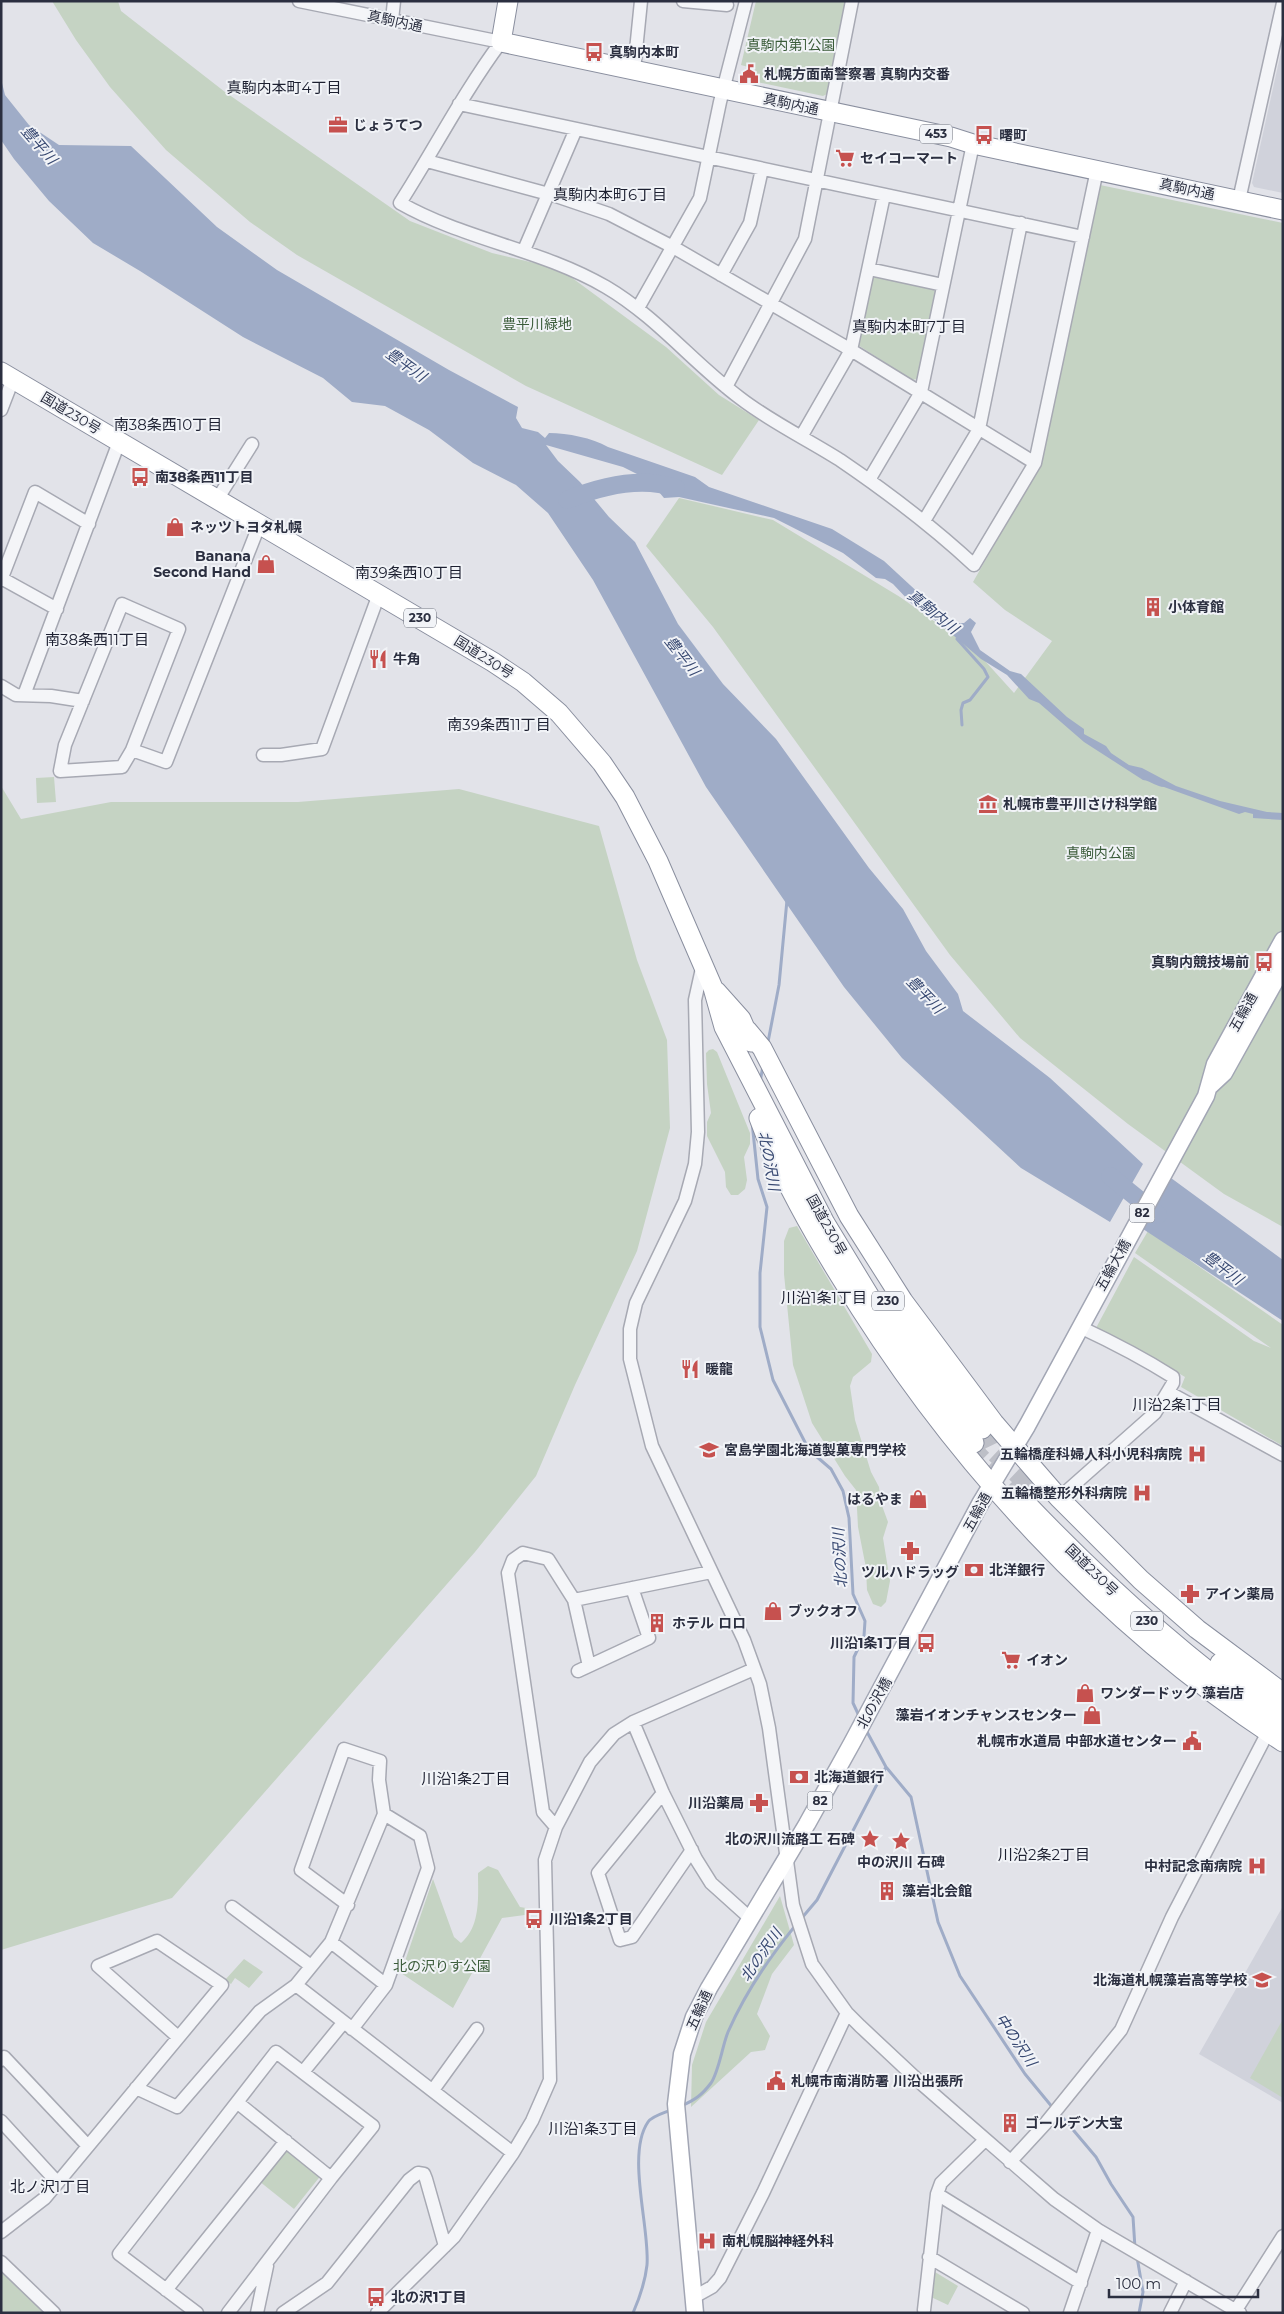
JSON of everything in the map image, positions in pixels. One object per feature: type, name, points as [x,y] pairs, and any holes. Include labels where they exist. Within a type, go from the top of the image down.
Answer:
[{"type":"highway","points":[[501,42],[508,1]]},
{"type":"highway","name":"真駒内通","points":[[501,42],[951,137],[973,144],[1283,210]]},
{"type":"highway","name":"国道230号","points":[[7,375],[218,498],[516,677],[549,703],[589,746],[635,813],[703,964],[730,1039],[746,1076],[836,1243],[880,1315],[921,1374],[978,1436],[888,1300],[836,1214],[809,1164],[741,1019],[713,988]]},
{"type":"highway","points":[[751,1038],[762,1048],[850,1216],[903,1301],[950,1366],[1014,1446],[1059,1498],[1140,1580],[1197,1629],[1283,1693]]},
{"type":"highway","name":"230","points":[[746,1076],[768,1142],[832,1264],[878,1336],[934,1413],[992,1484]]},
{"type":"highway","points":[[992,1484],[1011,1507],[1070,1567],[1136,1630],[1184,1670],[1278,1734]]},
{"type":"highway","name":"国道230号","points":[[1278,1734],[1227,1687],[1154,1627],[1098,1576],[1028,1494],[1152,1607],[1210,1655],[1283,1709]]},
{"type":"main road","name":"五輪通","points":[[1195,1115],[1209,1087],[1215,1064],[1283,940]]},
{"type":"main road","name":"五輪通","points":[[1209,1087],[1224,1073],[1283,967]]},
{"type":"main road","name":"五輪大橋","points":[[1089,1310],[1195,1115]]},
{"type":"main road","name":"五輪通","points":[[897,1662],[992,1484],[1027,1426],[1089,1310]]},
{"type":"main road","name":"北の沢橋","points":[[852,1744],[897,1662]]},
{"type":"main road","name":"五輪通","points":[[694,2305],[676,2104],[682,2054],[694,2017],[709,1988],[852,1744]]},
{"type":"street","name":"真駒内通","points":[[299,1],[317,3],[501,42]]},
{"type":"street","points":[[392,20],[394,1]]},
{"type":"street","points":[[634,70],[641,1]]},
{"type":"street","points":[[683,1],[727,5]]},
{"type":"street","points":[[638,308],[700,198],[746,1]]},
{"type":"street","points":[[726,387],[805,238],[852,1]]},
{"type":"street","points":[[1239,200],[1282,9]]},
{"type":"street","points":[[501,42],[459,104],[427,161],[400,203],[424,216],[452,227],[524,250],[563,265],[606,287],[638,308],[740,399],[869,480],[924,521],[974,565],[1035,464],[1097,170]]},
{"type":"street","points":[[459,104],[1083,236]]},
{"type":"street","points":[[524,250],[576,129]]},
{"type":"street","points":[[869,480],[921,392],[973,144]]},
{"type":"street","points":[[427,161],[547,194],[609,214],[673,247],[770,305],[851,350],[1035,464]]},
{"type":"street","points":[[721,275],[750,223],[762,169]]},
{"type":"street","points":[[801,437],[851,350],[884,195]]},
{"type":"street","points":[[924,521],[979,429],[1021,223]]},
{"type":"street","points":[[869,269],[943,285]]},
{"type":"street","points":[[1,410],[7,375]]},
{"type":"street","points":[[24,696],[119,442]]},
{"type":"street","points":[[218,498],[252,444]]},
{"type":"street","points":[[57,609],[1,579],[35,492],[89,524]]},
{"type":"street","points":[[132,750],[166,762],[260,523]]},
{"type":"street","points":[[263,754],[281,754],[322,749],[379,594]]},
{"type":"street","points":[[122,604],[179,629],[132,750],[122,767],[60,772],[65,745],[83,701],[122,604]]},
{"type":"street","points":[[1,686],[16,695],[51,696],[83,701]]},
{"type":"street","points":[[703,964],[695,1000],[698,1132],[695,1164],[685,1201],[636,1303],[630,1329],[632,1370],[652,1446],[744,1640],[754,1669],[766,1710],[791,1889],[801,1933],[812,1964],[847,2013],[892,2057],[1054,2199],[1098,2230],[1236,2312],[1283,2236]]},
{"type":"street","points":[[1059,1498],[1155,1413],[1168,1392],[1173,1377],[1123,1347],[1080,1327]]},
{"type":"street","points":[[1168,1392],[1283,1455]]},
{"type":"street","points":[[556,1827],[543,1812],[508,1573],[513,1560],[523,1553],[548,1559],[574,1600],[584,1668],[649,1638],[632,1588]]},
{"type":"street","points":[[574,1600],[711,1572]]},
{"type":"street","points":[[377,2313],[445,2246],[513,2153],[532,2121],[550,2080],[545,1860],[556,1827],[590,1762],[614,1734],[633,1722],[754,1669]]},
{"type":"street","points":[[633,1722],[663,1793],[692,1850],[711,1882],[751,1919]]},
{"type":"street","points":[[1010,2162],[1072,2092],[1121,2030],[1172,1917],[1278,1734]]},
{"type":"street","points":[[136,2088],[177,2107],[260,2011],[296,1985],[331,1942],[348,1905],[384,1814],[379,1780],[380,1761],[344,1749],[301,1870],[348,1905]]},
{"type":"street","points":[[663,1793],[598,1873],[620,1940],[632,1937],[692,1850]]},
{"type":"street","points":[[303,2072],[386,1985],[428,1868],[420,1836],[384,1814]]},
{"type":"street","points":[[232,1907],[311,1966]]},
{"type":"street","points":[[5,2225],[45,2198],[87,2145],[222,1985],[157,1940],[98,1966],[159,2018],[178,2037]]},
{"type":"street","points":[[331,1942],[386,1985]]},
{"type":"street","points":[[296,1985],[513,2153]]},
{"type":"street","points":[[694,2305],[720,2278],[763,2193],[847,2013]]},
{"type":"street","points":[[433,2090],[477,2029]]},
{"type":"street","points":[[197,2313],[119,2254],[276,2052],[373,2126],[228,2313]]},
{"type":"street","points":[[1,2060],[4,2057],[87,2145]]},
{"type":"street","points":[[238,2103],[331,2178]]},
{"type":"street","points":[[1,2122],[57,2182]]},
{"type":"street","points":[[924,2310],[937,2194],[941,2183],[985,2140]]},
{"type":"street","points":[[166,2290],[286,2141]]},
{"type":"street","points":[[283,2313],[327,2283],[409,2180],[418,2173],[424,2174],[426,2179],[445,2246]]},
{"type":"street","points":[[937,2194],[1081,2283]]},
{"type":"street","points":[[1070,2313],[1098,2230]]},
{"type":"street","points":[[929,2257],[1023,2313]]},
{"type":"street","points":[[1,2262],[54,2313]]},
{"type":"street","points":[[257,2313],[268,2262]]},
{"type":"street","points":[[1170,2313],[1186,2281]]},
{"type":"shaded area","points":[[1283,43],[1283,193],[1254,187],[1252,183]]},
{"type":"shaded area","name":"北海道札幌藻岩高等学校","points":[[1283,1906],[1283,2103],[1199,2054]]},
{"type":"green space","name":"豊平川緑地","points":[[52,1],[118,1],[121,11],[225,92],[410,221],[492,253],[560,269],[666,347],[719,395],[759,420],[722,475],[526,386],[297,255],[250,222],[166,150],[110,87],[76,40]]},
{"type":"green space","name":"真駒内第1公園","points":[[756,1],[846,1],[827,94],[823,96],[752,81],[755,69],[741,65]]},
{"type":"green space","name":"真駒内公園","points":[[1100,185],[1283,223],[1283,1227],[1224,1194],[1128,1124],[1020,1038],[950,955],[713,627],[646,546],[679,498],[773,520],[900,597],[976,651],[1014,693],[1052,641],[1005,610],[973,582],[1040,465]]},
{"type":"green space","points":[[874,276],[932,288],[935,291],[917,379],[912,380],[858,345],[871,278]]},
{"type":"green space","points":[[54,777],[56,802],[37,803],[36,778]]},
{"type":"green space","points":[[1,786],[21,819],[111,802],[298,802],[459,789],[599,826],[637,960],[667,1040],[670,1128],[637,1251],[575,1385],[536,1476],[475,1552],[172,1898],[1,1950]]},
{"type":"green space","points":[[713,1049],[717,1052],[750,1133],[750,1144],[744,1157],[747,1180],[745,1189],[738,1195],[731,1195],[726,1187],[725,1172],[707,1136],[707,1122],[711,1113],[707,1084],[706,1053]]},
{"type":"green space","points":[[797,1226],[872,1354],[871,1362],[853,1377],[850,1386],[855,1420],[871,1472],[879,1487],[881,1503],[888,1522],[883,1538],[890,1581],[886,1602],[881,1607],[873,1604],[867,1590],[866,1568],[858,1527],[856,1490],[845,1476],[812,1423],[793,1365],[784,1274],[784,1241],[789,1228]]},
{"type":"green space","points":[[1148,1231],[1283,1325],[1283,1446],[1181,1387],[1185,1377],[1135,1347],[1096,1328],[1134,1257],[1254,1341],[1271,1348],[1135,1253]]},
{"type":"green space","name":"北の沢りす公園","points":[[488,1866],[498,1870],[520,1907],[532,1909],[532,1914],[502,1918],[453,2008],[401,1973],[433,1879],[454,1937],[461,1943],[472,1928],[475,1920],[478,1901],[478,1873]]},
{"type":"green space","points":[[780,1896],[794,1945],[772,1974],[757,2014],[770,2036],[765,2050],[751,2052],[691,2107],[692,2065],[706,2022]]},
{"type":"green space","points":[[244,1959],[263,1972],[249,1988],[235,1978],[231,1984],[225,1980]]},
{"type":"green space","points":[[1283,2019],[1283,2098],[1250,2078]]},
{"type":"green space","points":[[286,2147],[322,2174],[294,2209],[259,2181]]},
{"type":"green space","points":[[1,2270],[44,2313],[1,2313]]},
{"type":"green space","points":[[935,2272],[958,2286],[948,2305],[931,2297]]},
{"type":"water","points":[[1,79],[5,95],[29,125],[59,145],[131,146],[217,227],[277,270],[449,370],[518,407],[516,418],[522,428],[538,432],[545,438],[549,433],[556,433],[595,441],[695,477],[709,487],[832,529],[884,561],[936,609],[956,623],[964,623],[970,618],[976,623],[971,632],[980,650],[1010,671],[1021,674],[1067,717],[1084,729],[1084,734],[1106,746],[1111,753],[1129,765],[1142,768],[1176,786],[1220,801],[1267,812],[1283,813],[1283,820],[1253,818],[1253,814],[1245,812],[1239,814],[1143,780],[1084,742],[1039,703],[1029,699],[1007,675],[981,659],[940,624],[911,603],[893,584],[885,579],[876,578],[843,553],[774,518],[679,497],[664,498],[649,480],[623,467],[546,445],[558,461],[580,482],[609,517],[635,542],[678,624],[723,684],[776,739],[869,868],[903,909],[926,951],[958,994],[963,1011],[1050,1078],[1143,1164],[1110,1222],[1021,1168],[902,1058],[844,987],[706,787],[593,580],[548,513],[516,485],[473,463],[429,430],[385,406],[352,402],[323,378],[243,337],[93,243],[49,201],[14,159],[1,140]]},
{"type":"water","points":[[1171,1178],[1283,1260],[1283,1321],[1143,1229]]},
{"type":"waterway","name":"真駒内川","points":[[567,500],[621,484],[649,483],[676,488]]},
{"type":"waterway","points":[[957,639],[984,669],[988,677],[970,700],[963,703],[961,710],[962,725]]},
{"type":"waterway","name":"北の沢川","points":[[768,1042],[779,985],[787,900]]},
{"type":"waterway","name":"北の沢川","points":[[760,1082],[763,1066]]},
{"type":"waterway","name":"北の沢川","points":[[752,1122],[758,1179],[767,1207],[760,1273],[760,1327],[773,1380],[809,1450],[831,1469],[843,1491],[849,1518],[853,1594],[865,1621],[864,1636],[854,1657],[853,1703],[860,1718]]},
{"type":"waterway","name":"豊平川","points":[[1110,1176],[1158,1215]]},
{"type":"waterway","name":"中の沢川","points":[[866,1730],[886,1767],[911,1797],[938,1922],[960,1976],[1025,2074],[1053,2108]]},
{"type":"waterway","name":"北の沢川","points":[[801,1919],[817,1900],[886,1767]]},
{"type":"waterway","name":"北の沢川","points":[[681,2106],[698,2097],[711,2083],[728,2032],[742,2004],[766,1964],[795,1926]]},
{"type":"waterway","name":"北の沢川","points":[[633,2313],[642,2290],[647,2265],[639,2172],[639,2153],[642,2136],[650,2120],[671,2110]]},
{"type":"waterway","name":"中の沢川","points":[[1058,2112],[1096,2157],[1133,2217],[1135,2248]]},
{"type":"waterway","name":"中の沢川","points":[[1137,2257],[1143,2292],[1139,2313]]},
{"type":"tunnel","points":[[982,1429],[992,1450],[1031,1487]]},
{"type":"tunnel","points":[[974,1443],[977,1454],[1024,1501]]},
{"type":"place","name":"真駒内本町","points":[[594,52]]},
{"type":"place","name":"札幌方面南警察署 真駒内交番","points":[[749,74]]},
{"type":"place","name":"じょうてつ","points":[[338,125]]},
{"type":"place","name":"曙町","points":[[984,135]]},
{"type":"place","name":"セイコーマート","points":[[845,158]]},
{"type":"place","name":"南38条西11丁目","points":[[140,477]]},
{"type":"place","name":"ネッツトヨタ札幌","points":[[175,527]]},
{"type":"place","name":"Banana Second Hand","points":[[266,564]]},
{"type":"place","name":"小体育館","points":[[1153,607]]},
{"type":"place","name":"牛角","points":[[378,659]]},
{"type":"place","name":"札幌市豊平川さけ科学館","points":[[988,804]]},
{"type":"place","name":"真駒内競技場前","points":[[1264,962]]},
{"type":"place","name":"暖龍","points":[[690,1369]]},
{"type":"place","name":"宮島学園北海道製菓専門学校","points":[[709,1450]]},
{"type":"place","name":"五輪橋産科婦人科小児科病院","points":[[1197,1454]]},
{"type":"place","name":"五輪橋整形外科病院","points":[[1142,1493]]},
{"type":"place","name":"はるやま","points":[[918,1499]]},
{"type":"place","name":"ツルハドラッグ","points":[[910,1551]]},
{"type":"place","name":"北洋銀行","points":[[974,1570]]},
{"type":"place","name":"アイン薬局","points":[[1190,1594]]},
{"type":"place","name":"ブックオフ","points":[[773,1611]]},
{"type":"place","name":"ホテル ロロ","points":[[657,1623]]},
{"type":"place","name":"川沿1条1丁目","points":[[926,1643]]},
{"type":"place","name":"イオン","points":[[1011,1660]]},
{"type":"place","name":"ワンダードック 藻岩店","points":[[1085,1693]]},
{"type":"place","name":"藻岩イオンチャンスセンター","points":[[1092,1715]]},
{"type":"place","name":"札幌市水道局 中部水道センター","points":[[1192,1741]]},
{"type":"place","name":"北海道銀行","points":[[799,1777]]},
{"type":"place","name":"川沿薬局","points":[[759,1803]]},
{"type":"place","name":"北の沢川流路工 石碑","points":[[870,1839]]},
{"type":"place","name":"中の沢川 石碑","points":[[901,1841]]},
{"type":"place","name":"中村記念南病院","points":[[1257,1866]]},
{"type":"place","name":"藻岩北会館","points":[[887,1891]]},
{"type":"place","name":"川沿1条2丁目","points":[[534,1919]]},
{"type":"place","name":"北海道札幌藻岩高等学校","points":[[1262,1980]]},
{"type":"place","name":"札幌市南消防署 川沿出張所","points":[[776,2081]]},
{"type":"place","name":"ゴールデン大宝","points":[[1010,2123]]},
{"type":"place","name":"南札幌脳神経外科","points":[[707,2241]]},
{"type":"place","name":"北の沢1丁目","points":[[376,2297]]},
{"type":"district","name":"真駒内本町4丁目","points":[[284,88]]},
{"type":"district","name":"真駒内本町6丁目","points":[[610,195]]},
{"type":"district","name":"真駒内本町7丁目","points":[[909,327]]},
{"type":"district","name":"南38条西10丁目","points":[[168,425]]},
{"type":"district","name":"南39条西10丁目","points":[[409,573]]},
{"type":"district","name":"南38条西11丁目","points":[[97,640]]},
{"type":"district","name":"南39条西11丁目","points":[[499,725]]},
{"type":"district","name":"川沿1条1丁目","points":[[824,1298]]},
{"type":"district","name":"川沿2条1丁目","points":[[1177,1405]]},
{"type":"district","name":"川沿1条2丁目","points":[[466,1779]]},
{"type":"district","name":"川沿2条2丁目","points":[[1044,1855]]},
{"type":"district","name":"川沿1条3丁目","points":[[593,2129]]},
{"type":"district","name":"北ノ沢1丁目","points":[[50,2187]]}]
